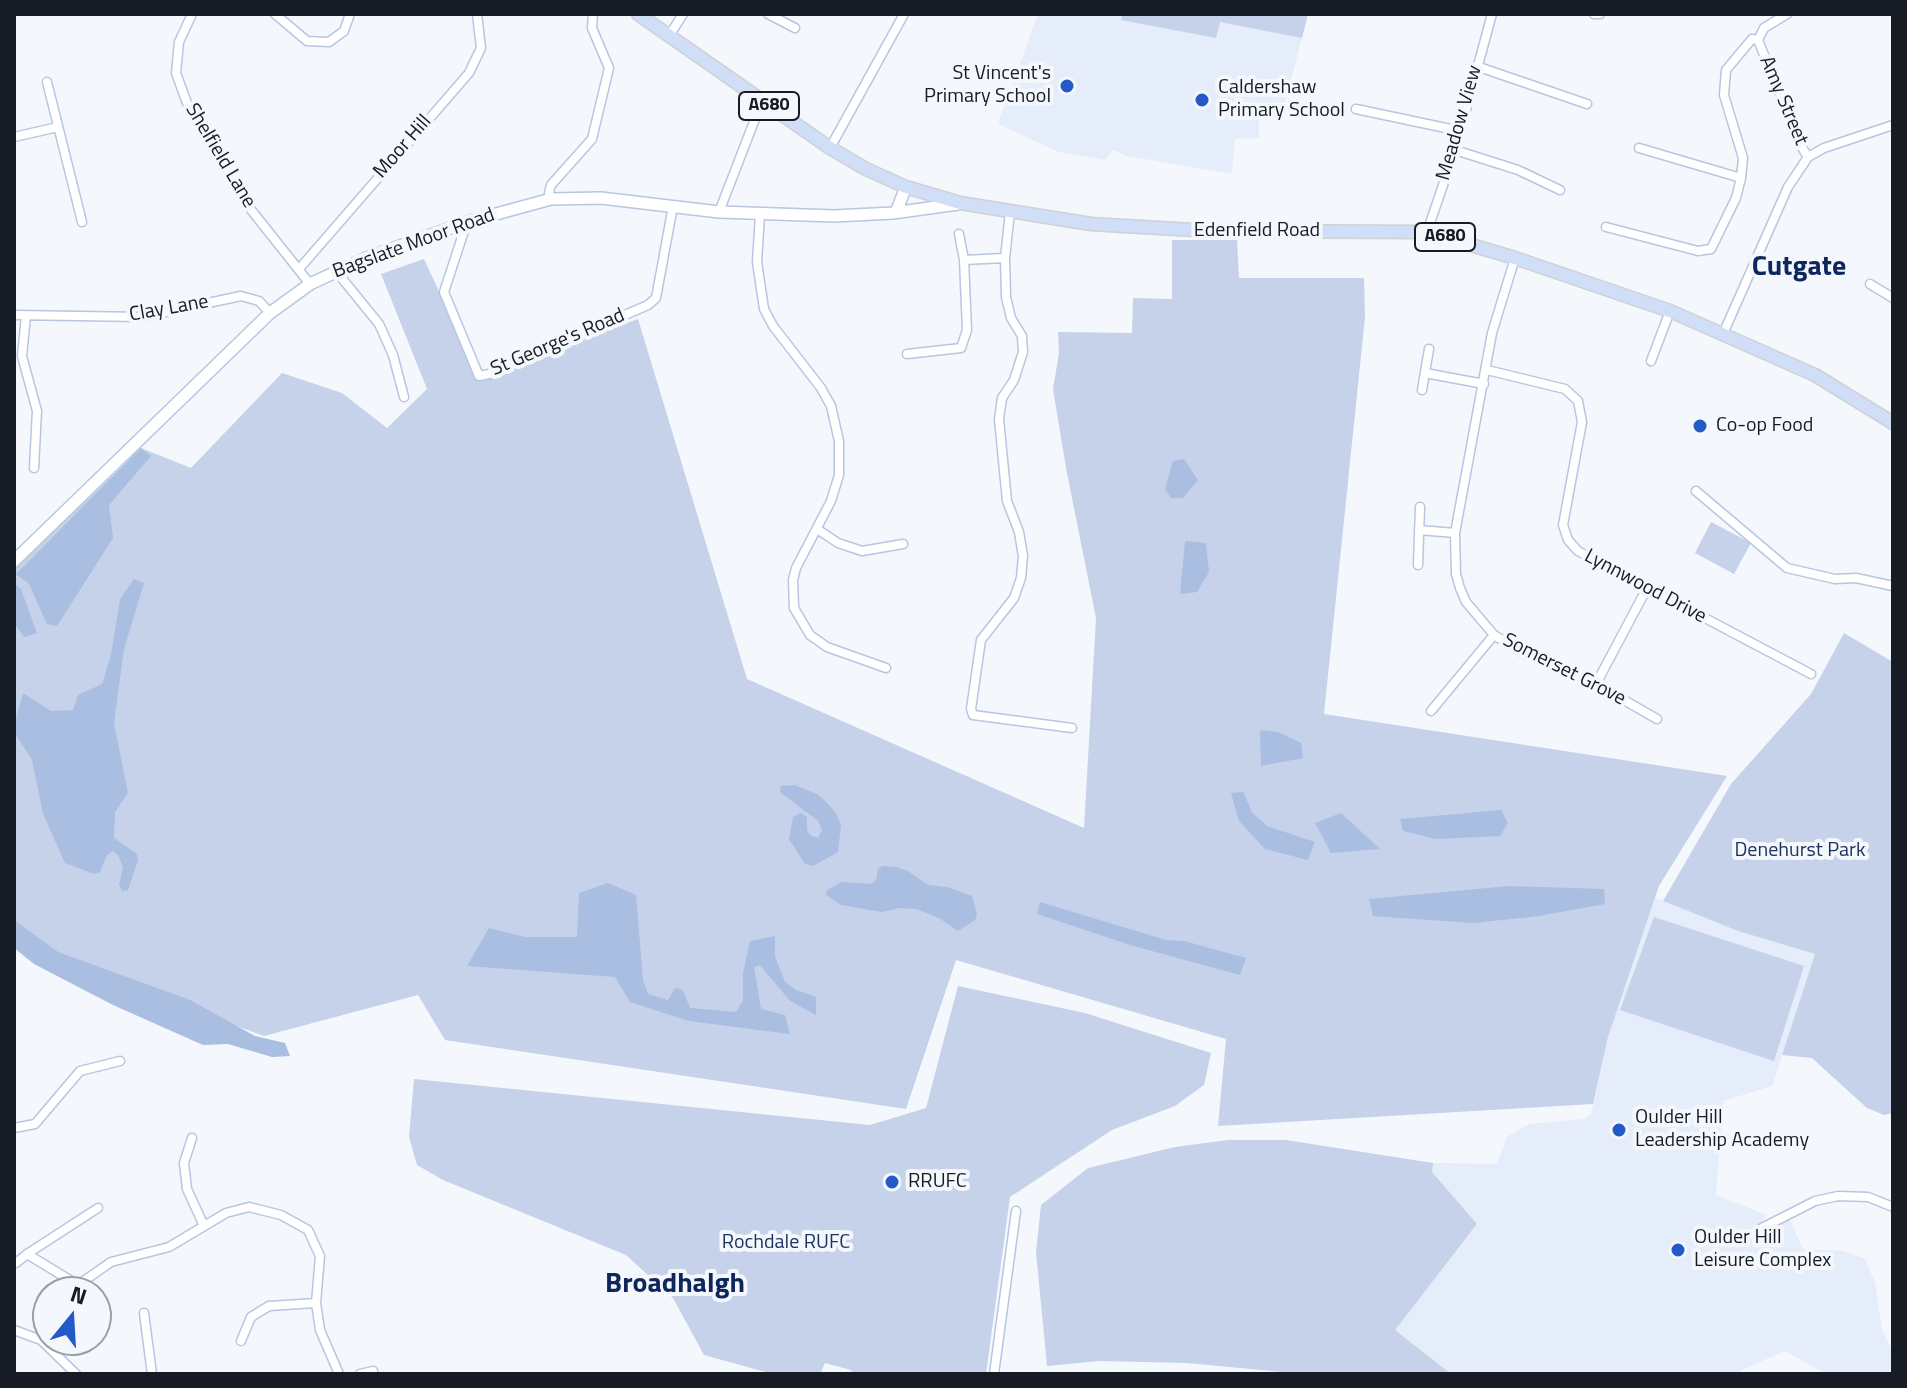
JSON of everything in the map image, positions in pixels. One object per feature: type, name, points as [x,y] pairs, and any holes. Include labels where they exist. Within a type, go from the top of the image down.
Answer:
[{"type":"main road","name":"Edenfield Road","points":[[638,14],[830,148],[906,187],[960,203],[1091,224],[1210,231],[1427,232],[1515,258],[1670,311],[1815,375],[1893,423]]},
{"type":"street","name":"Shelfield Lane","points":[[192,14],[179,42],[176,73],[187,103],[252,211],[310,284]]},
{"type":"street","points":[[275,14],[307,41],[329,42],[344,31],[350,14]]},
{"type":"street","name":"Moor Hill","points":[[299,269],[469,73],[481,48],[477,14]]},
{"type":"street","points":[[551,199],[551,185],[592,139],[609,68],[592,28],[593,14]]},
{"type":"street","points":[[669,36],[683,14]]},
{"type":"street","points":[[768,14],[795,28]]},
{"type":"street","points":[[830,148],[904,14]]},
{"type":"street","name":"Meadow View","points":[[1427,232],[1455,150],[1492,14]]},
{"type":"street","points":[[1606,227],[1706,252],[1711,249],[1736,198],[1743,158],[1724,95],[1726,70],[1752,39],[1758,40],[1764,28],[1787,14]]},
{"type":"street","name":"Amy Street","points":[[1723,334],[1788,187],[1808,157],[1758,40]]},
{"type":"street","points":[[1476,66],[1587,104]]},
{"type":"street","points":[[47,82],[82,222]]},
{"type":"street","points":[[719,212],[762,101]]},
{"type":"street","points":[[1356,109],[1460,131]]},
{"type":"street","points":[[1808,157],[1824,148],[1893,125]]},
{"type":"street","points":[[14,137],[58,127]]},
{"type":"street","points":[[1639,148],[1741,178]]},
{"type":"street","points":[[1455,150],[1518,170],[1560,190]]},
{"type":"street","points":[[896,212],[906,187]]},
{"type":"street","name":"Bagslate Moor Road","points":[[14,561],[270,313],[310,284],[336,271],[467,222],[551,199],[601,198],[719,212],[834,216],[960,203]]},
{"type":"street","name":"St George's Road","points":[[467,222],[444,292],[479,376],[648,305],[656,298],[673,206]]},
{"type":"street","points":[[1010,212],[1005,258],[1006,297],[1011,318],[1022,336],[1023,352],[1014,380],[1002,398],[999,419],[1007,501],[1019,532],[1023,556],[1021,578],[1014,598],[981,640],[971,709],[973,715],[1072,728]]},
{"type":"street","points":[[760,214],[757,262],[764,309],[773,326],[821,388],[836,422],[839,449],[839,475],[831,501],[801,555],[793,580],[794,608],[810,635],[827,647],[886,668]]},
{"type":"street","points":[[907,354],[961,348],[967,330],[964,260],[959,234]]},
{"type":"street","points":[[964,260],[1005,258]]},
{"type":"street","name":"Somerset Grove","points":[[1515,258],[1492,333],[1455,533],[1456,574],[1460,588],[1466,602],[1494,635],[1525,654],[1596,684],[1657,719]]},
{"type":"street","points":[[336,271],[379,324],[393,355],[404,397]]},
{"type":"street","points":[[1870,284],[1893,298]]},
{"type":"street","name":"Clay Lane","points":[[14,315],[142,317],[241,296],[259,301],[270,313]]},
{"type":"street","points":[[1651,361],[1670,311]]},
{"type":"street","points":[[26,316],[22,356],[37,411],[34,468]]},
{"type":"street","points":[[1422,390],[1429,349]]},
{"type":"street","name":"Lynnwood Drive","points":[[1487,370],[1565,389],[1578,401],[1582,422],[1563,525],[1568,540],[1578,551],[1811,674]]},
{"type":"street","points":[[1425,373],[1484,384]]},
{"type":"street","points":[[1696,491],[1787,568],[1835,579],[1856,578],[1893,586]]},
{"type":"street","points":[[1418,565],[1420,507]]},
{"type":"street","points":[[817,529],[838,543],[862,551],[903,544]]},
{"type":"street","points":[[1419,530],[1455,533]]},
{"type":"street","points":[[1596,684],[1647,588]]},
{"type":"street","points":[[1431,711],[1494,635]]},
{"type":"street","points":[[14,1128],[35,1124],[80,1071],[120,1061]]},
{"type":"street","points":[[192,1138],[184,1163],[187,1189],[204,1226]]},
{"type":"street","points":[[1762,1228],[1815,1201],[1834,1196],[1868,1197],[1893,1207]]},
{"type":"street","points":[[92,1276],[111,1262],[169,1247],[226,1213],[249,1207],[281,1215],[308,1230],[320,1256],[316,1303],[320,1330],[339,1374]]},
{"type":"street","points":[[16,1263],[98,1208]]},
{"type":"street","points":[[994,1374],[1016,1211]]},
{"type":"street","points":[[27,1254],[59,1276]]},
{"type":"street","points":[[241,1341],[251,1317],[269,1306],[316,1303]]},
{"type":"street","points":[[144,1313],[152,1374]]},
{"type":"street","points":[[57,1356],[76,1374]]},
{"type":"street","points":[[360,1374],[373,1371]]},
{"type":"shaded area","name":"Caldershaw Primary School","points":[[1038,14],[1308,14],[1284,107],[1259,108],[1259,138],[1235,139],[1232,174],[1127,156],[1113,150],[1105,160],[1059,152],[998,124]]},
{"type":"shaded area","points":[[141,448],[151,456],[109,505],[113,538],[57,626],[47,624],[29,584],[16,574]]},
{"type":"shaded area","points":[[1184,459],[1198,480],[1183,498],[1171,498],[1165,489],[1173,461]]},
{"type":"shaded area","points":[[1185,541],[1206,543],[1209,572],[1197,592],[1180,594]]},
{"type":"shaded area","points":[[134,579],[144,583],[124,649],[114,723],[128,793],[115,812],[114,838],[137,854],[138,860],[128,890],[122,891],[119,885],[123,867],[113,851],[107,855],[100,872],[94,874],[65,863],[43,814],[32,760],[14,727],[23,693],[51,711],[73,710],[78,695],[102,684],[111,655],[120,599]]},
{"type":"shaded area","points":[[14,583],[21,589],[37,633],[24,637],[14,623]]},
{"type":"shaded area","points":[[1260,730],[1278,732],[1301,743],[1303,758],[1261,766]]},
{"type":"shaded area","points":[[795,785],[817,794],[836,813],[841,825],[838,852],[813,866],[805,864],[789,839],[793,817],[801,813],[807,817],[810,835],[818,838],[822,830],[818,821],[780,792],[781,786]]},
{"type":"shaded area","points":[[1243,792],[1252,812],[1267,826],[1315,842],[1308,860],[1265,849],[1239,821],[1231,793]]},
{"type":"shaded area","points":[[1501,810],[1508,823],[1500,836],[1436,839],[1403,831],[1400,819]]},
{"type":"shaded area","points":[[1341,813],[1380,849],[1331,853],[1315,823]]},
{"type":"shaded area","points":[[883,866],[908,871],[928,885],[947,887],[972,896],[977,915],[975,920],[958,931],[939,918],[916,909],[899,908],[882,912],[841,905],[826,895],[827,890],[842,882],[872,884],[878,869]]},
{"type":"shaded area","points":[[608,883],[636,895],[643,980],[648,994],[668,1000],[675,988],[683,990],[690,1008],[736,1012],[743,1000],[743,973],[750,941],[775,936],[775,957],[785,982],[796,990],[816,997],[816,1015],[790,1001],[760,965],[754,967],[761,1009],[785,1015],[790,1034],[689,1021],[630,1002],[615,977],[467,966],[489,928],[525,937],[577,937],[579,893]]},
{"type":"shaded area","points":[[1509,886],[1604,889],[1605,904],[1539,916],[1473,923],[1373,916],[1369,899]]},
{"type":"shaded area","name":"Oulder Hill Leadership Academy","points":[[1655,898],[1738,931],[1815,954],[1772,1086],[1723,1101],[1716,1195],[1766,1215],[1758,1230],[1761,1236],[1790,1220],[1803,1249],[1844,1251],[1865,1259],[1875,1283],[1882,1330],[1893,1352],[1893,1374],[1827,1374],[1785,1351],[1741,1370],[1740,1374],[1451,1374],[1394,1330],[1477,1225],[1432,1172],[1433,1163],[1497,1164],[1507,1137],[1529,1124],[1584,1119],[1591,1115],[1608,1037]]},
{"type":"shaded area","points":[[1040,902],[1166,940],[1184,941],[1246,958],[1240,975],[1130,945],[1037,914]]},
{"type":"shaded area","points":[[14,920],[58,952],[190,1000],[255,1036],[285,1043],[290,1056],[272,1057],[228,1044],[203,1045],[113,1005],[34,964],[14,948]]},
{"type":"green space","points":[[1122,14],[1308,14],[1302,38],[1220,22],[1216,38],[1121,20]]},
{"type":"green space","points":[[1172,240],[1237,240],[1239,278],[1364,278],[1365,317],[1324,714],[1727,776],[1659,886],[1608,1037],[1593,1104],[1218,1126],[1226,1039],[956,960],[906,1109],[445,1040],[418,995],[264,1036],[59,961],[14,927],[14,569],[141,448],[191,468],[282,373],[342,393],[387,428],[427,389],[381,274],[424,259],[480,380],[534,356],[638,319],[747,679],[1084,828],[1096,618],[1053,389],[1059,353],[1058,332],[1132,333],[1133,298],[1172,299]]},
{"type":"green space","points":[[1711,522],[1751,543],[1734,574],[1695,553]]},
{"type":"green space","name":"Denehurst Park","points":[[1844,633],[1893,662],[1893,1113],[1884,1115],[1867,1108],[1812,1058],[1782,1055],[1815,954],[1738,931],[1663,901],[1731,784],[1811,694]]},
{"type":"green space","points":[[1654,917],[1804,966],[1774,1061],[1620,1010]]},
{"type":"green space","name":"Rochdale RUFC","points":[[958,986],[1085,1013],[1211,1053],[1204,1085],[1175,1106],[1112,1130],[1010,1197],[986,1374],[853,1374],[851,1370],[825,1363],[820,1374],[773,1374],[704,1355],[673,1298],[626,1255],[443,1180],[417,1165],[409,1137],[414,1079],[870,1125],[926,1108]]},
{"type":"green space","points":[[1228,1140],[1286,1140],[1433,1163],[1432,1172],[1477,1224],[1395,1330],[1451,1374],[1304,1374],[1187,1363],[1100,1361],[1047,1366],[1036,1252],[1041,1205],[1088,1168],[1175,1147]]},
{"type":"place","name":"St Vincent's Primary School","points":[[1067,86]]},
{"type":"place","name":"Caldershaw Primary School","points":[[1202,100]]},
{"type":"place","name":"Co-op Food","points":[[1700,426]]},
{"type":"place","name":"Oulder Hill Leadership Academy","points":[[1619,1130]]},
{"type":"place","name":"RRUFC","points":[[892,1182]]},
{"type":"place","name":"Oulder Hill Leisure Complex","points":[[1678,1250]]},
{"type":"district","name":"Cutgate","points":[[1799,268]]},
{"type":"district","name":"Broadhalgh","points":[[675,1285]]}]
